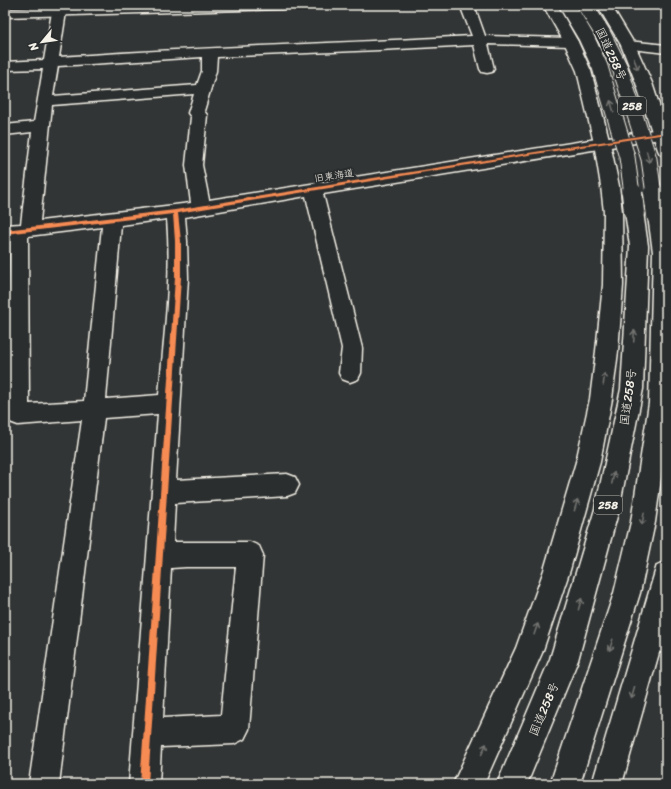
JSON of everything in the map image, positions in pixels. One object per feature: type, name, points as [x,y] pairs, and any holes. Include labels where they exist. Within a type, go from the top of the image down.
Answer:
[{"type":"main road","points":[[5,13],[59,12],[127,7],[282,5]]},
{"type":"main road","points":[[467,5],[480,40],[487,69]]},
{"type":"main road","points":[[468,784],[528,653],[557,570],[590,455],[601,399],[607,351],[613,285],[613,212],[602,143],[584,71],[571,42],[550,5]]},
{"type":"main road","name":"国道258号","points":[[565,784],[627,593],[642,522],[660,403],[662,252],[646,214],[600,67],[586,36],[567,5]]},
{"type":"main road","name":"国道258号","points":[[512,784],[564,660],[608,502],[632,389],[639,246],[646,214],[649,159],[620,68],[603,34],[585,5]]},
{"type":"main road","points":[[604,5],[628,46],[665,139]]},
{"type":"main road","points":[[59,12],[41,126],[18,231],[18,415],[94,411],[169,404]]},
{"type":"main road","points":[[5,66],[210,52],[379,46],[480,40],[571,42]]},
{"type":"main road","points":[[628,46],[666,49]]},
{"type":"main road","points":[[201,207],[194,165],[199,115],[196,113],[209,70],[210,52]]},
{"type":"main road","points":[[45,102],[204,89]]},
{"type":"main road","points":[[5,130],[41,126]]},
{"type":"main road","name":"旧東海道","points":[[18,231],[175,212],[602,143],[665,139]]},
{"type":"main road","points":[[313,189],[352,348],[350,373]]},
{"type":"main road","points":[[144,784],[178,278],[178,240],[175,212]]},
{"type":"main road","points":[[44,784],[94,411],[112,220]]},
{"type":"main road","points":[[163,492],[286,486]]},
{"type":"main road","points":[[147,733],[234,729],[250,555],[186,554],[159,556]]},
{"type":"main road","points":[[607,784],[659,606],[666,574]]},
{"type":"main road","points":[[659,606],[666,640]]},
{"type":"cycle path","points":[[5,232],[175,212],[666,133]]},
{"type":"cycle path","points":[[144,784],[178,278],[178,241],[175,212]]}]
